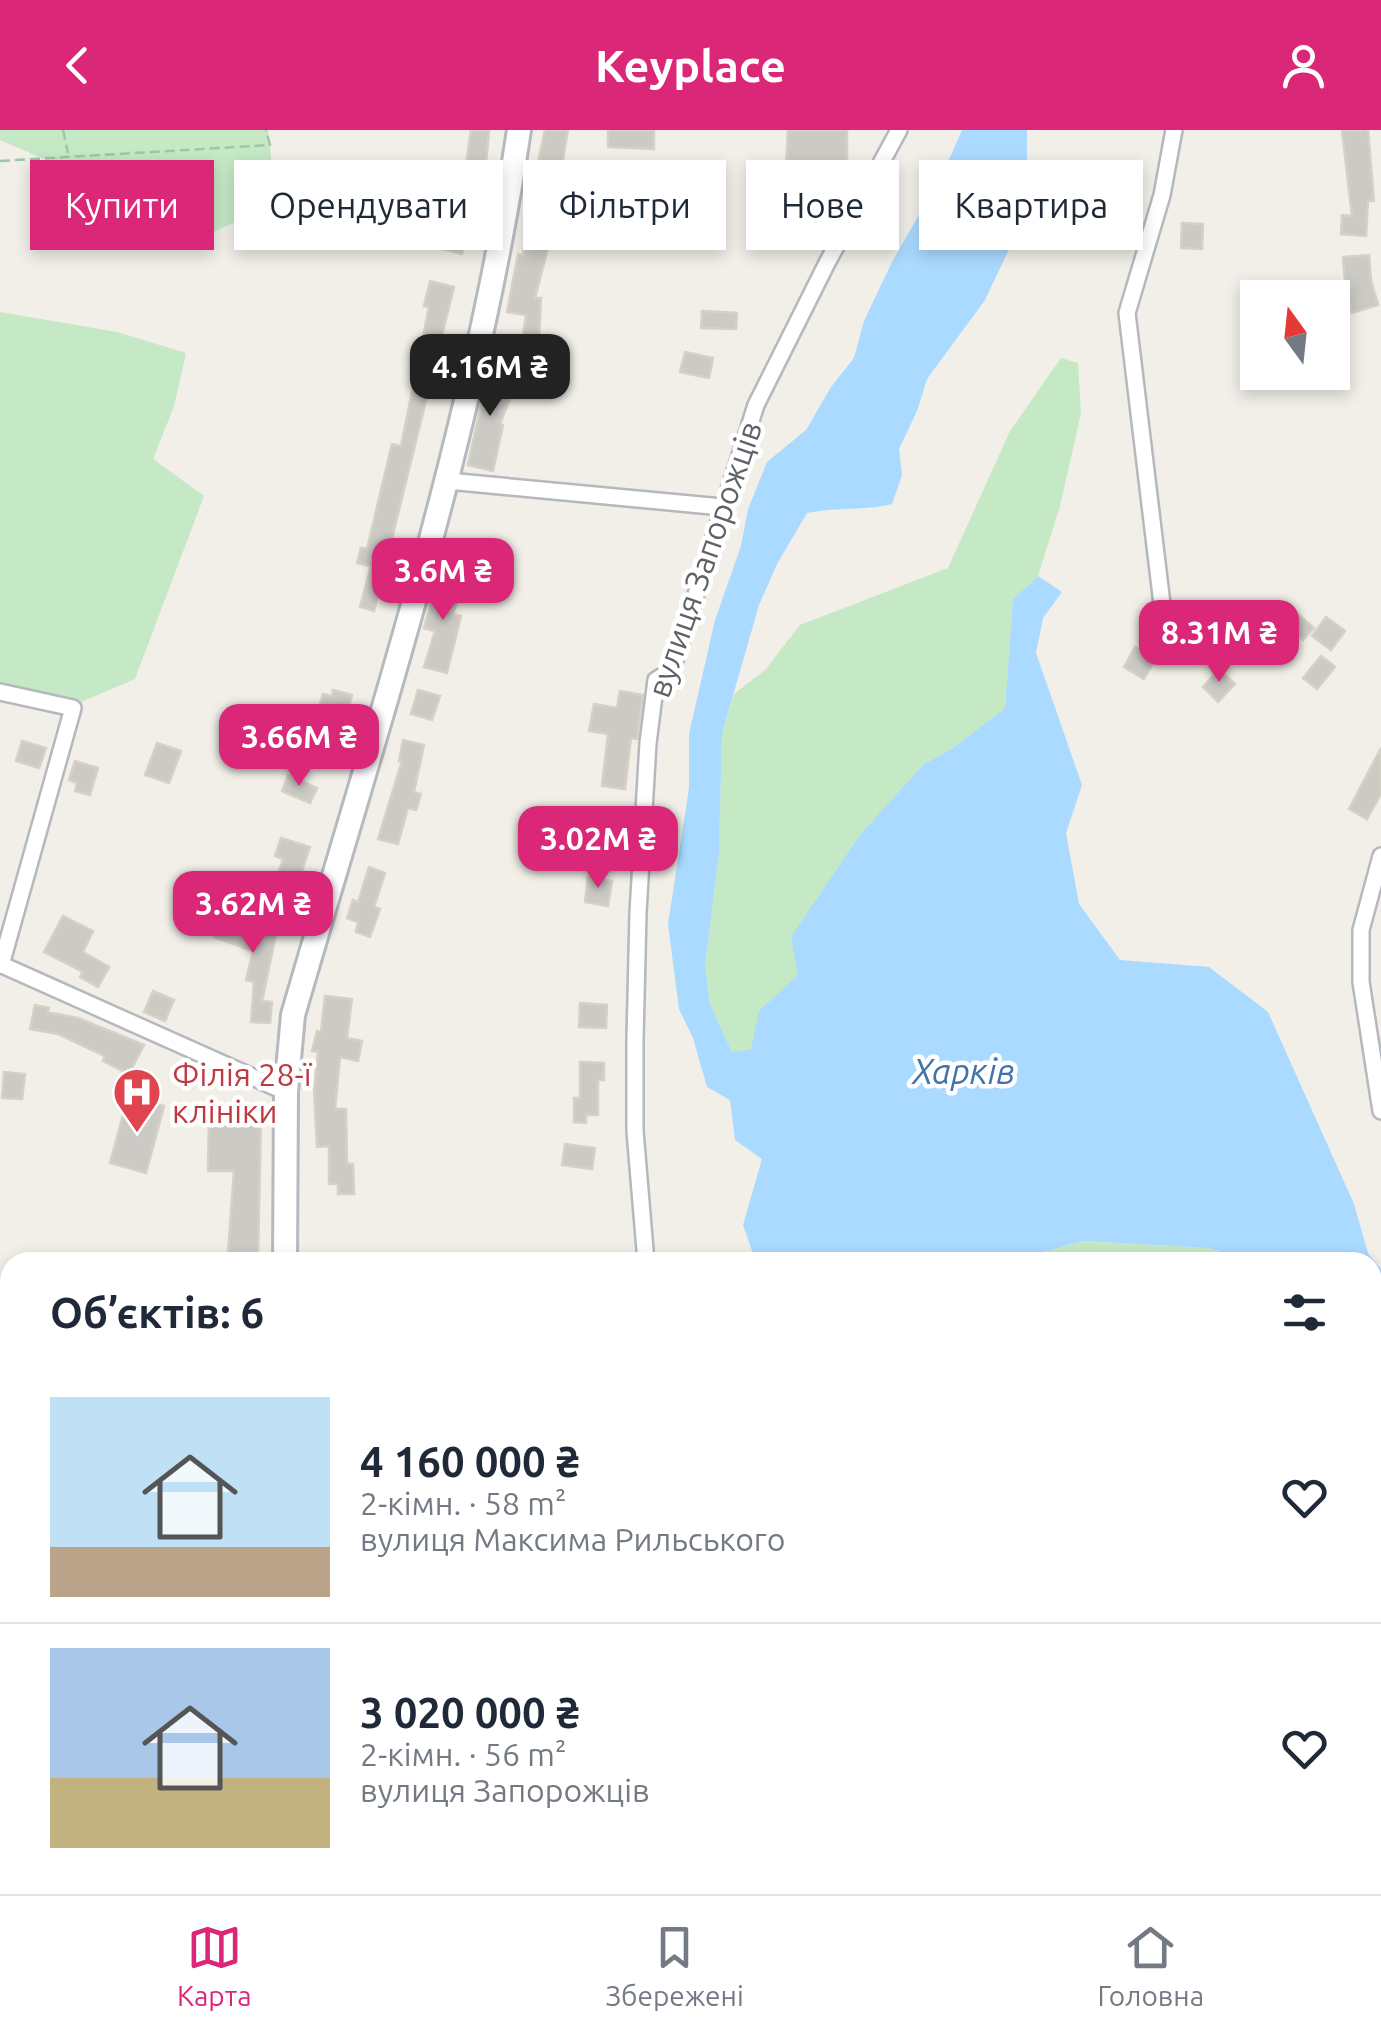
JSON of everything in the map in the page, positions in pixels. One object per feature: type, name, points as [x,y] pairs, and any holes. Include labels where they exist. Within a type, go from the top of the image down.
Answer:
[{"type":"main road","points":[[285,1252],[286,1092],[293,1015],[448,482],[475,370],[519,130]]},
{"type":"street","name":"вулиця Запорожців","points":[[645,1252],[635,1130],[635,1039],[638,913],[648,743],[656,680],[672,670],[756,405],[899,130]]},
{"type":"street","points":[[1165,629],[1127,313],[1162,196],[1174,130]]},
{"type":"street","points":[[448,482],[722,507]]},
{"type":"street","points":[[0,692],[74,708],[0,964],[286,1092]]},
{"type":"street","points":[[1381,856],[1361,930],[1361,982],[1381,1110]]},
{"type":"path","points":[[63,130],[68,155]]},
{"type":"path","points":[[0,161],[270,145],[266,130]]},
{"type":"green space","points":[[0,130],[268,130],[271,160],[234,160],[234,223],[214,232],[214,160],[46,160],[0,140]]},
{"type":"green space","points":[[0,312],[117,332],[186,353],[174,406],[153,459],[204,496],[135,679],[76,704],[0,688]]},
{"type":"green space","points":[[1061,358],[1078,363],[1081,413],[1060,506],[1038,576],[1013,599],[1005,708],[953,748],[924,764],[791,937],[799,975],[760,1011],[752,1049],[732,1052],[710,1004],[705,967],[719,853],[722,734],[734,694],[765,670],[800,625],[948,568],[1010,431]]},
{"type":"green space","points":[[1083,1241],[1222,1252],[1043,1252]]},
{"type":"water","name":"Харків","points":[[962,130],[1027,130],[1027,160],[949,160]]},
{"type":"water","name":"Харків","points":[[919,215],[919,250],[1009,250],[985,300],[927,379],[899,449],[902,475],[892,504],[807,513],[777,564],[759,605],[722,734],[719,853],[705,967],[710,1004],[732,1052],[751,1049],[759,1011],[798,975],[791,937],[860,835],[924,764],[953,748],[1005,708],[1013,599],[1038,576],[1062,592],[1043,618],[1036,653],[1082,785],[1066,833],[1079,904],[1120,960],[1209,967],[1268,1012],[1354,1204],[1368,1252],[1222,1252],[1083,1241],[1043,1252],[752,1252],[743,1225],[762,1159],[735,1140],[730,1100],[707,1087],[693,1038],[679,1009],[668,924],[689,788],[689,734],[715,620],[741,546],[748,509],[767,462],[806,430],[831,387],[854,358],[864,321]]},
{"type":"building","points":[[471,130],[489,130],[486,160],[467,160]]},
{"type":"building","points":[[545,130],[568,130],[563,160],[538,160]]},
{"type":"building","points":[[608,130],[654,130],[654,149],[608,147]]},
{"type":"building","points":[[788,130],[847,130],[847,160],[786,160]]},
{"type":"building","points":[[1342,130],[1368,130],[1374,201],[1368,201],[1366,236],[1341,234],[1342,215],[1352,216]]},
{"type":"building","points":[[1182,223],[1203,224],[1202,249],[1181,248]]},
{"type":"building","points":[[524,250],[547,250],[535,298],[541,298],[540,359],[520,356],[526,315],[507,312],[518,254],[523,255]]},
{"type":"building","points":[[1369,255],[1378,305],[1352,313],[1350,280],[1345,280],[1343,257]]},
{"type":"building","points":[[430,281],[454,287],[374,611],[360,607],[371,566],[357,563],[361,548],[367,549],[392,444],[401,446],[429,307],[424,306]]},
{"type":"building","points":[[702,311],[737,313],[736,329],[701,328]]},
{"type":"building","points":[[685,352],[713,358],[709,378],[680,372]]},
{"type":"building","points":[[491,358],[505,362],[499,388],[513,391],[500,424],[503,425],[493,471],[468,465]]},
{"type":"building","points":[[439,574],[463,580],[453,614],[461,616],[447,673],[424,667],[435,631],[424,628]]},
{"type":"building","points":[[1291,608],[1314,628],[1303,640],[1280,620]]},
{"type":"building","points":[[1326,617],[1345,631],[1331,650],[1312,636]]},
{"type":"building","points":[[1135,647],[1156,658],[1144,679],[1124,667]]},
{"type":"building","points":[[1321,656],[1335,667],[1317,689],[1303,678]]},
{"type":"building","points":[[1219,669],[1235,684],[1218,702],[1203,687]]},
{"type":"building","points":[[333,690],[352,695],[335,762],[314,756],[324,717],[317,715],[323,694],[332,696]]},
{"type":"building","points":[[418,690],[440,696],[432,720],[411,714]]},
{"type":"building","points":[[620,691],[643,695],[637,739],[631,738],[625,789],[602,786],[608,734],[589,731],[594,704],[617,708]]},
{"type":"building","points":[[403,740],[424,745],[414,792],[421,794],[416,810],[408,808],[398,844],[378,839],[402,761]]},
{"type":"building","points":[[22,741],[46,748],[39,768],[16,761]]},
{"type":"building","points":[[157,743],[181,751],[169,783],[145,775]]},
{"type":"building","points":[[1381,748],[1381,794],[1367,819],[1349,809]]},
{"type":"building","points":[[75,761],[98,768],[90,795],[75,791],[77,783],[69,780]]},
{"type":"building","points":[[288,775],[317,788],[310,803],[282,791]]},
{"type":"building","points":[[603,817],[621,819],[617,853],[599,850]]},
{"type":"building","points":[[281,838],[310,847],[292,900],[272,894],[283,859],[275,856]]},
{"type":"building","points":[[369,867],[385,873],[374,907],[380,909],[370,937],[356,932],[358,922],[347,918],[353,900],[358,902]]},
{"type":"building","points":[[588,877],[612,881],[608,906],[585,902]]},
{"type":"building","points":[[222,914],[261,927],[263,916],[279,920],[262,1001],[272,1002],[270,1023],[251,1022],[254,982],[246,980],[253,951],[214,937]]},
{"type":"building","points":[[63,916],[93,931],[83,952],[109,967],[98,987],[80,977],[83,972],[44,952]]},
{"type":"building","points":[[153,991],[174,1000],[165,1021],[144,1012]]},
{"type":"building","points":[[325,996],[352,999],[347,1038],[362,1041],[358,1061],[340,1057],[335,1109],[346,1109],[347,1164],[353,1164],[354,1194],[338,1194],[338,1184],[329,1184],[329,1146],[317,1147],[314,1090],[318,1052],[312,1051],[317,1031],[321,1032]]},
{"type":"building","points":[[580,1003],[607,1005],[606,1028],[579,1027]]},
{"type":"building","points":[[35,1005],[144,1045],[129,1074],[103,1061],[105,1056],[58,1034],[30,1029]]},
{"type":"building","points":[[580,1062],[604,1063],[604,1080],[598,1080],[598,1115],[586,1115],[586,1123],[574,1122],[574,1098],[580,1098]]},
{"type":"building","points":[[4,1072],[25,1074],[22,1099],[2,1098]]},
{"type":"building","name":"Філія 28-ї клініки","points":[[128,1097],[164,1106],[146,1173],[110,1163]]},
{"type":"building","points":[[209,1117],[261,1117],[258,1252],[228,1252],[234,1171],[208,1171]]},
{"type":"building","points":[[565,1144],[595,1148],[592,1169],[562,1165]]},
{"type":"place","name":"Філія 28-ї клініки","points":[[137,1134]]}]
